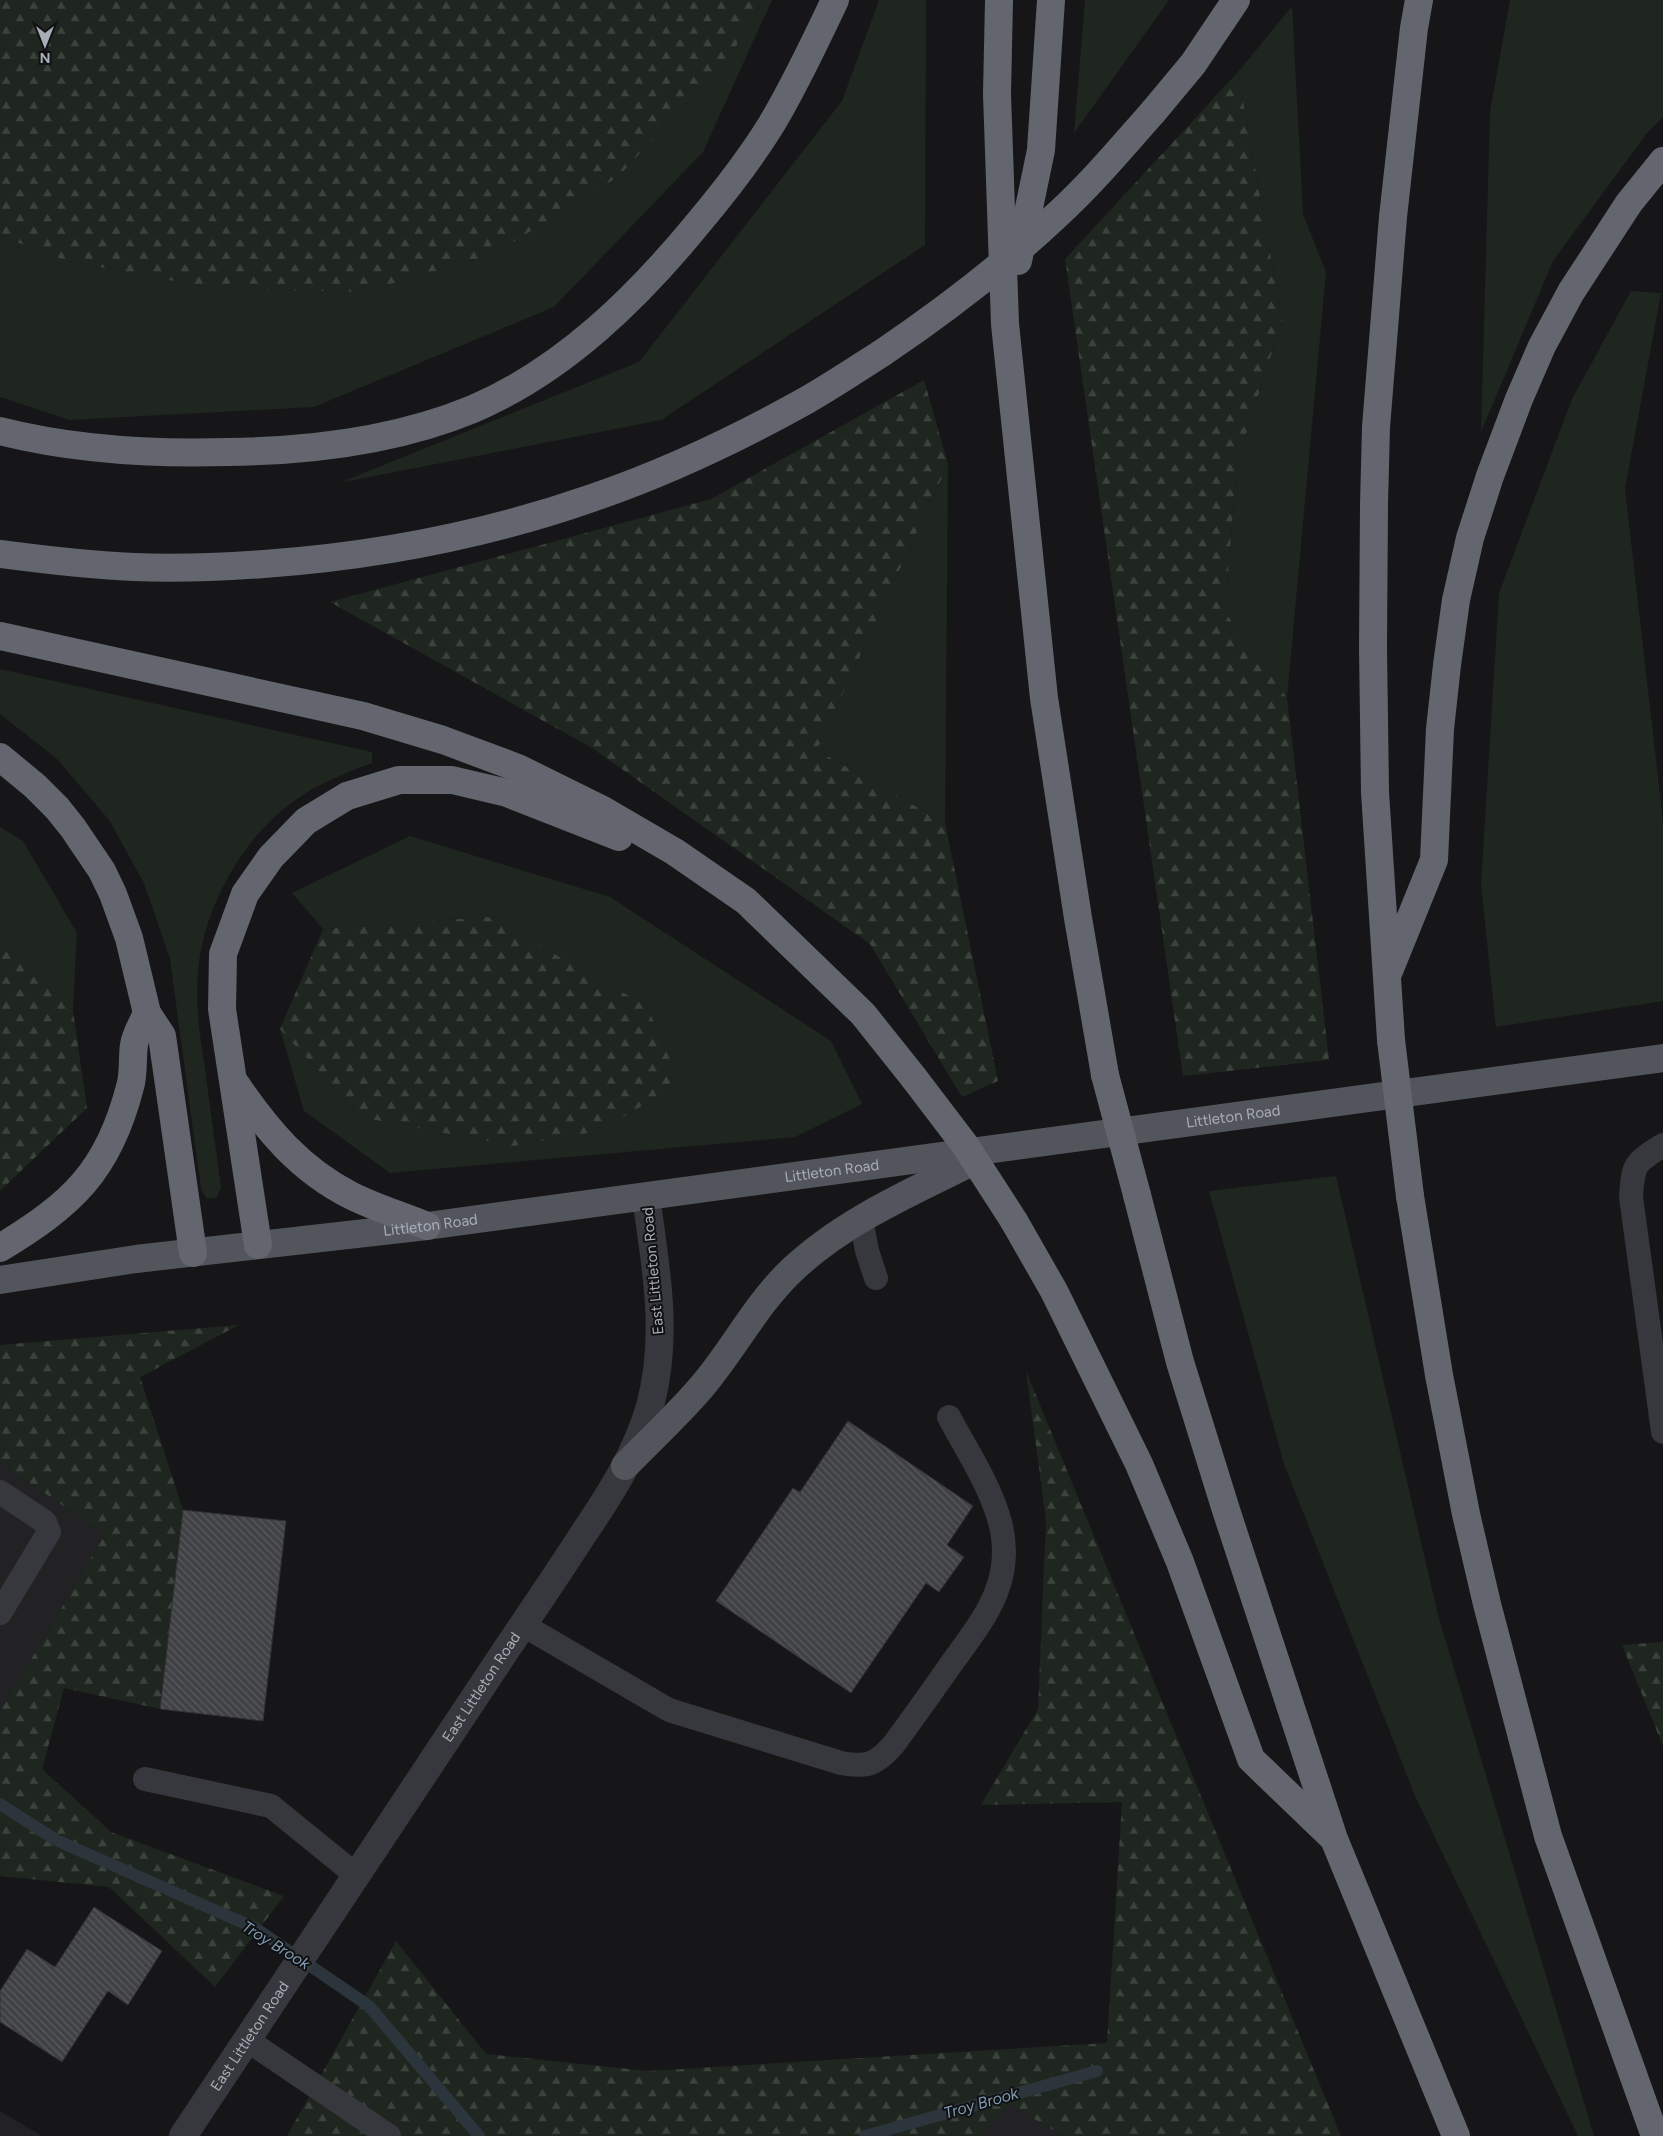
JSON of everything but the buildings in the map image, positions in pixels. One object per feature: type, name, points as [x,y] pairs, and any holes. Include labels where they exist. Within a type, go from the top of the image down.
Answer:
[{"type":"highway","points":[[0,431],[93,446],[174,453],[257,452],[345,444],[405,431],[473,408],[530,378],[584,340],[632,297],[675,251],[725,191],[770,126],[806,63],[835,0]]},
{"type":"highway","points":[[999,0],[997,94],[1005,324],[1044,698],[1078,918],[1105,1075],[1183,1371],[1229,1520],[1334,1839],[1456,2136]]},
{"type":"highway","points":[[1005,324],[1041,150],[1051,0]]},
{"type":"highway","points":[[0,554],[61,562],[135,567],[214,567],[292,562],[370,553],[449,539],[520,520],[592,498],[670,466],[740,434],[808,399],[882,353],[944,310],[1004,263],[1058,214],[1108,163],[1153,112],[1193,64],[1236,0]]},
{"type":"highway","points":[[1419,0],[1414,28],[1393,217],[1376,427],[1373,648],[1375,792],[1391,1040],[1410,1196],[1439,1375],[1466,1514],[1487,1604],[1548,1836],[1655,2136]]},
{"type":"highway","points":[[1386,977],[1434,860],[1440,729],[1446,665],[1458,591],[1470,538],[1490,476],[1519,399],[1542,346],[1571,292],[1629,203],[1663,161]]},
{"type":"highway","points":[[0,636],[363,716],[443,740],[518,768],[603,810],[675,852],[746,901],[814,964],[863,1014],[965,1145],[1014,1221],[1059,1300],[1139,1464],[1180,1562],[1251,1759],[1334,1839]]},
{"type":"highway","points":[[0,757],[35,786],[57,808],[102,871],[113,894],[129,938],[147,1013],[162,1036],[193,1253]]},
{"type":"highway","points":[[258,1245],[222,1009],[223,954],[245,894],[271,856],[306,821],[347,796],[399,780],[452,780],[507,793],[592,825],[667,858],[746,901]]},
{"type":"highway","points":[[0,1248],[52,1214],[90,1177],[102,1159],[123,1114],[131,1083],[134,1043],[147,1013]]},
{"type":"highway","points":[[232,1078],[274,1136],[314,1173],[353,1197],[427,1226]]},
{"type":"main road","name":"Littleton Road","points":[[0,1280],[116,1262],[427,1226],[646,1197],[1663,1058]]},
{"type":"main road","points":[[625,1466],[704,1384],[767,1297],[792,1270],[819,1247],[861,1219],[996,1150]]},
{"type":"street","name":"East Littleton Road","points":[[183,2136],[601,1508],[625,1466],[643,1428],[659,1359],[661,1331],[659,1306],[646,1197]]},
{"type":"lane","points":[[1663,1145],[1637,1162],[1632,1179],[1632,1197],[1663,1432]]},
{"type":"lane","points":[[861,1219],[867,1251],[876,1278]]},
{"type":"lane","points":[[523,1625],[670,1710],[841,1762],[857,1766],[872,1763],[884,1756],[894,1744],[990,1608],[1003,1569],[1001,1523],[991,1494],[949,1417]]},
{"type":"lane","points":[[0,1492],[46,1522],[49,1532],[0,1613]]},
{"type":"lane","points":[[145,1779],[271,1806],[356,1874]]},
{"type":"lane","points":[[247,2040],[389,2136]]},
{"type":"shaded area","points":[[0,1463],[105,1534],[0,1712]]},
{"type":"shaded area","points":[[1009,2104],[1063,2136],[982,2136]]},
{"type":"shaded area","points":[[0,2111],[42,2136],[0,2136]]},
{"type":"green space","points":[[0,0],[763,0],[731,55],[618,177],[494,254],[363,292],[217,289],[67,261],[0,236]]},
{"type":"green space","points":[[763,0],[772,0],[703,152],[554,307],[314,407],[69,420],[0,397],[0,236],[67,261],[217,289],[363,292],[493,254],[618,177],[731,55]]},
{"type":"green space","points":[[879,0],[926,0],[925,245],[661,420],[339,483],[639,362],[842,101]]},
{"type":"green space","points":[[1085,0],[1169,0],[1074,133]]},
{"type":"green space","points":[[1510,0],[1663,0],[1663,117],[1647,133],[1553,261],[1481,432],[1490,112]]},
{"type":"green space","points":[[1292,6],[1303,214],[1326,272],[1287,698],[1225,612],[1237,463],[1282,320],[1238,72]]},
{"type":"green space","points":[[1238,72],[1282,320],[1237,463],[1225,612],[1287,698],[1329,1060],[1183,1076],[1065,259]]},
{"type":"green space","points":[[1631,291],[1661,293],[1625,489],[1663,821],[1663,1001],[1496,1027],[1481,885],[1499,593],[1572,399]]},
{"type":"green space","points":[[924,380],[948,464],[817,750],[945,823],[998,1081],[962,1097],[870,944],[592,748],[330,602],[711,499]]},
{"type":"green space","points":[[948,464],[945,823],[817,750]]},
{"type":"green space","points":[[0,669],[372,752],[372,763],[312,789],[275,816],[242,855],[228,877],[207,925],[201,950],[197,997],[200,1033],[221,1188],[216,1198],[206,1198],[201,1189],[170,959],[144,883],[109,820],[57,759],[0,714]]},
{"type":"green space","points":[[0,827],[23,841],[77,933],[73,1011],[0,938]]},
{"type":"green space","points":[[410,836],[610,897],[831,1041],[862,1104],[795,1137],[390,1173],[304,1111],[280,1029],[360,1117],[488,917],[323,929],[292,893]]},
{"type":"green space","points":[[488,917],[647,1006],[680,1083],[600,1131],[513,1146],[360,1117],[280,1029],[323,929]]},
{"type":"green space","points":[[0,938],[73,1011],[87,1108],[0,1191]]},
{"type":"green space","points":[[1336,1176],[1438,1615],[1594,2136],[1578,2136],[1416,1798],[1284,1464],[1209,1191]]},
{"type":"green space","points":[[239,1325],[140,1377],[183,1510],[160,1709],[64,1688],[42,1769],[111,1832],[284,1896],[215,1987],[109,1887],[0,1876],[0,1712],[105,1534],[0,1463],[0,1345]]},
{"type":"green space","points":[[1026,1371],[1341,2136],[1063,2136],[1009,2104],[982,2136],[287,2136],[396,1941],[486,2054],[648,2071],[1107,2043],[1122,1802],[981,1805],[1038,1709],[1046,1520]]},
{"type":"green space","points":[[1663,1642],[1663,1746],[1622,1645]]},
{"type":"waterway","name":"Troy Brook","points":[[0,1804],[56,1840],[255,1928],[369,2006],[479,2136]]},
{"type":"waterway","name":"Troy Brook","points":[[865,2136],[1097,2071]]}]
